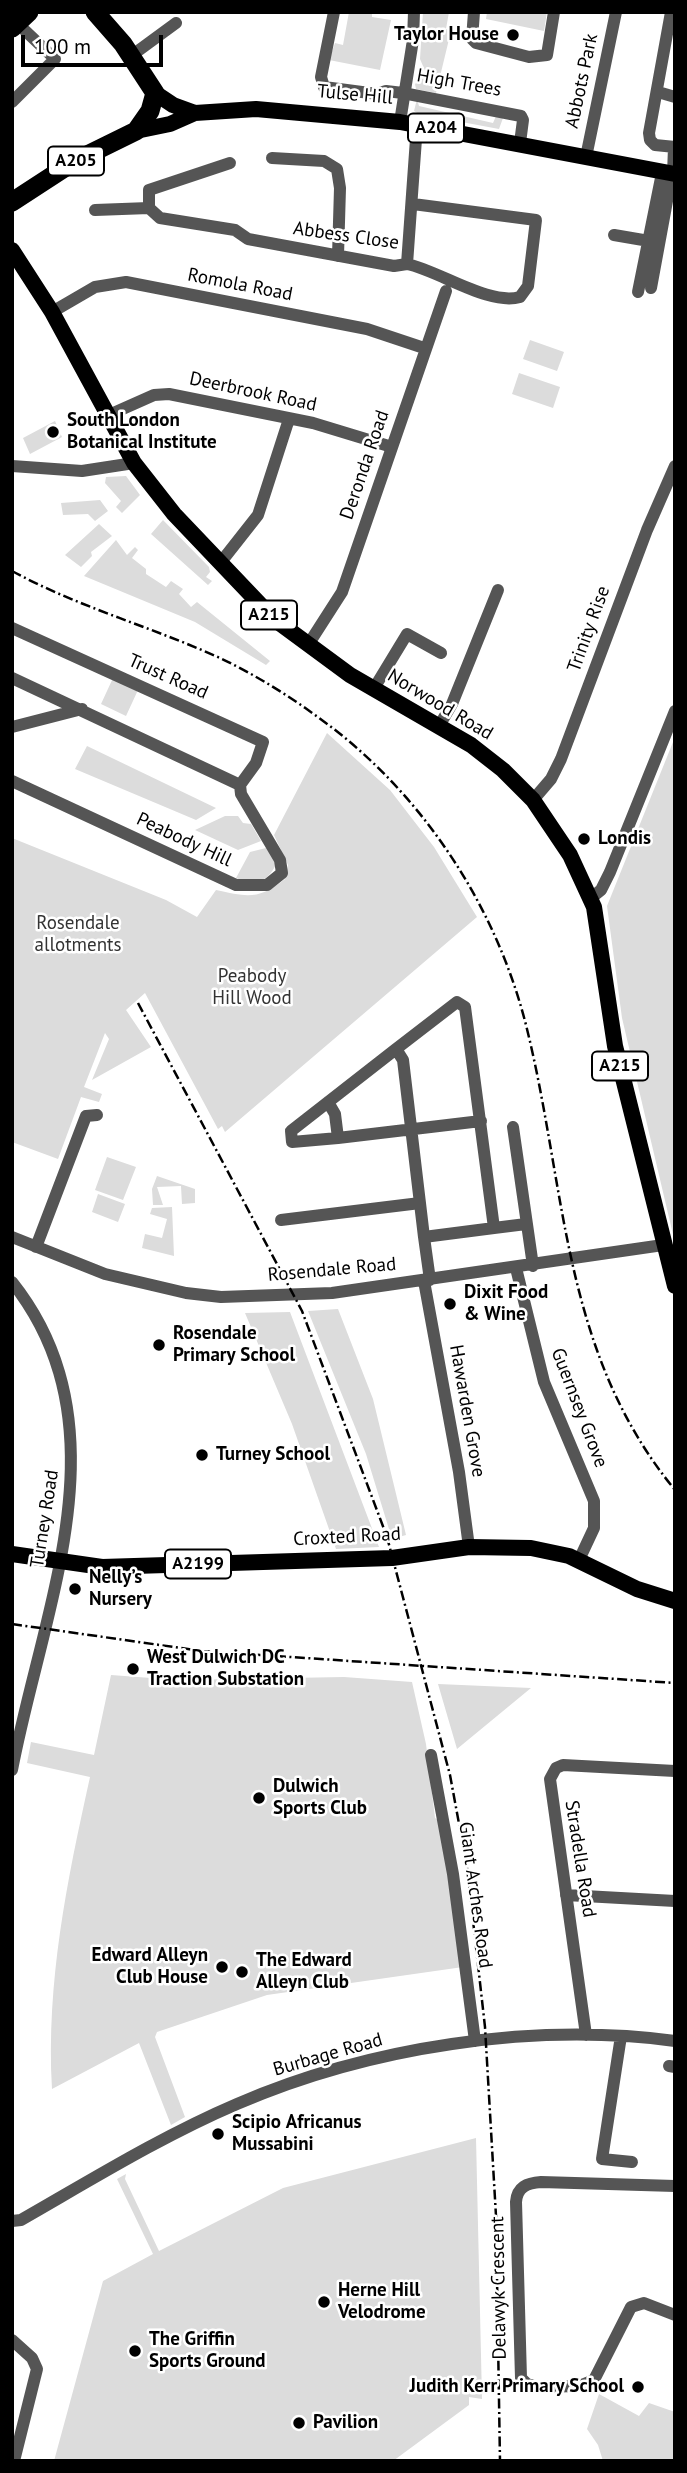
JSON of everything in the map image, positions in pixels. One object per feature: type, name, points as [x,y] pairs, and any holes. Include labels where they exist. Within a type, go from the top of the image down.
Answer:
[{"type":"highway","points":[[95,12],[131,55],[155,93],[150,111],[136,131]]},
{"type":"highway","name":"Tulse Hill","points":[[14,198],[75,161],[136,131]]},
{"type":"main road","name":"Tulse Hill","points":[[155,93],[173,105],[195,113]]},
{"type":"main road","name":"Tulse Hill","points":[[136,131],[170,124],[195,113],[256,109],[400,122],[670,174]]},
{"type":"main road","name":"Norwood Road","points":[[12,250],[52,312],[134,463],[174,514],[260,606],[307,645],[373,690],[439,726],[498,766],[533,800],[570,855],[591,898],[602,950],[615,1046],[675,1286]]},
{"type":"main road","name":"Croxted Road","points":[[12,1554],[91,1567],[392,1558],[469,1547],[541,1549],[579,1560],[637,1589],[675,1601]]},
{"type":"street","points":[[334,12],[321,77],[324,87],[377,94],[386,91],[403,93]]},
{"type":"street","name":"High Trees","points":[[400,122],[413,40],[414,12]]},
{"type":"street","points":[[474,12],[472,39],[476,43],[535,57],[547,55],[554,12]]},
{"type":"street","name":"Abbots Park","points":[[586,157],[616,12]]},
{"type":"street","points":[[670,174],[649,240],[645,290],[670,174],[674,147],[655,145],[650,140],[671,12]]},
{"type":"street","points":[[12,102],[55,59],[19,21]]},
{"type":"street","points":[[131,55],[177,23]]},
{"type":"street","points":[[658,92],[675,97]]},
{"type":"street","name":"High Trees","points":[[403,93],[521,116],[523,120],[520,143]]},
{"type":"street","name":"Abbess Close","points":[[149,208],[160,218],[235,230],[248,239],[394,266],[407,264],[417,125]]},
{"type":"street","points":[[271,158],[324,161],[337,169],[340,188],[338,256]]},
{"type":"street","points":[[95,210],[149,208],[149,190],[230,163]]},
{"type":"street","points":[[407,264],[488,295],[509,300],[520,298],[528,286],[536,220],[413,204]]},
{"type":"street","points":[[614,235],[649,240]]},
{"type":"street","name":"Romola Road","points":[[52,312],[95,287],[126,282],[367,330],[424,348]]},
{"type":"street","name":"Deronda Road","points":[[307,645],[342,592],[424,348],[446,291]]},
{"type":"street","name":"Deerbrook Road","points":[[108,415],[154,395],[169,394],[345,432],[392,447]]},
{"type":"street","points":[[221,562],[258,515],[289,419]]},
{"type":"street","points":[[12,466],[82,471],[134,463]]},
{"type":"street","name":"Trinity Rise","points":[[533,800],[551,779],[561,759],[647,530],[675,466]]},
{"type":"street","points":[[439,726],[452,704],[498,590]]},
{"type":"street","name":"Trust Road","points":[[12,628],[263,742],[256,763],[240,785]]},
{"type":"street","points":[[373,690],[407,634],[441,653]]},
{"type":"street","points":[[12,678],[240,785]]},
{"type":"street","points":[[48,694],[50,718]]},
{"type":"street","points":[[12,727],[82,709]]},
{"type":"street","points":[[591,898],[601,890],[610,872],[675,711]]},
{"type":"street","name":"Peabody Hill","points":[[12,780],[236,885],[267,885],[282,873],[280,860],[241,794],[240,785]]},
{"type":"street","points":[[481,1121],[296,1143],[289,1138],[291,1131],[455,1002],[462,1003],[481,1121],[494,1228]]},
{"type":"street","name":"Hawarden Grove","points":[[396,1049],[403,1060],[427,1281],[469,1547]]},
{"type":"street","points":[[328,1102],[335,1114],[338,1138]]},
{"type":"street","points":[[36,1247],[86,1116],[97,1115]]},
{"type":"street","points":[[513,1128],[533,1266]]},
{"type":"street","points":[[281,1220],[420,1203]]},
{"type":"street","points":[[424,1237],[527,1224]]},
{"type":"street","name":"Rosendale Road","points":[[12,1237],[104,1274],[199,1295],[332,1293],[533,1266],[663,1245]]},
{"type":"street","name":"Guernsey Grove","points":[[516,1268],[544,1382],[594,1501],[594,1528],[579,1560]]},
{"type":"street","name":"Turney Road","points":[[12,1282],[51,1350],[66,1398],[72,1485],[59,1563],[12,1770]]},
{"type":"street","name":"Giant Arches Road","points":[[431,1755],[455,1885],[475,2041]]},
{"type":"street","name":"Stradella Road","points":[[586,2035],[549,1787],[556,1768],[563,1765],[675,1771]]},
{"type":"street","points":[[566,1895],[675,1901]]},
{"type":"street","name":"Burbage Road","points":[[15,2223],[186,2129],[275,2089],[420,2049],[475,2041],[586,2035],[675,2040]]},
{"type":"street","points":[[621,2036],[602,2159],[632,2162]]},
{"type":"street","name":"Delawyk Crescent","points":[[675,2186],[541,2182],[528,2184],[521,2189],[516,2210],[521,2378],[527,2384],[537,2387],[591,2382],[600,2374],[631,2307],[644,2303],[675,2315]]},
{"type":"street","points":[[12,2340],[32,2358],[37,2369],[14,2461]]},
{"type":"green space","points":[[349,12],[372,12],[372,17],[391,20],[380,70],[329,60],[335,43],[343,45]]},
{"type":"green space","points":[[423,12],[449,12],[446,29],[451,31],[436,93],[416,89],[415,84],[426,73],[420,59]]},
{"type":"green space","points":[[487,12],[547,12],[544,31],[486,19]]},
{"type":"green space","points":[[417,99],[419,106],[493,123],[496,116],[503,118],[499,129],[419,114],[414,111]]},
{"type":"green space","points":[[530,340],[564,352],[557,371],[523,359]]},
{"type":"green space","points":[[519,373],[560,387],[553,408],[512,394]]},
{"type":"green space","points":[[55,421],[62,437],[30,454],[23,438]]},
{"type":"green space","points":[[126,476],[140,495],[122,513],[116,507],[121,501],[105,483],[106,477]]},
{"type":"green space","points":[[100,500],[108,511],[95,521],[88,514],[63,515],[61,503]]},
{"type":"green space","points":[[163,520],[209,567],[210,572],[206,577],[212,581],[208,585],[151,534]]},
{"type":"green space","points":[[99,524],[112,536],[91,552],[92,556],[81,567],[65,555]]},
{"type":"green space","points":[[116,540],[127,555],[135,547],[138,550],[132,558],[146,569],[146,574],[166,587],[171,581],[183,589],[179,594],[191,607],[197,602],[270,661],[266,665],[195,622],[84,576]]},
{"type":"green space","points":[[113,678],[138,690],[126,716],[101,704]]},
{"type":"green space","name":"Peabody Hill Wood","points":[[327,733],[390,790],[434,847],[477,917],[225,1132],[222,1126],[218,1129],[145,993],[126,1010],[151,1047],[92,1080],[109,1039],[105,1033],[84,1087],[102,1094],[99,1102],[81,1097],[58,1159],[12,1142],[12,838],[166,900],[197,917],[216,890],[236,894],[260,894],[285,879],[288,865],[274,835]]},
{"type":"green space","points":[[675,737],[675,1243],[622,1018],[607,906]]},
{"type":"green space","points":[[87,746],[216,808],[196,820],[75,769]]},
{"type":"green space","points":[[225,816],[238,816],[243,823],[251,824],[261,841],[238,850],[195,830]]},
{"type":"green space","points":[[266,848],[277,862],[266,878],[250,882],[236,878],[250,852]]},
{"type":"green space","points":[[107,1157],[136,1167],[123,1200],[95,1190]]},
{"type":"green space","points":[[157,1176],[195,1189],[195,1203],[182,1204],[181,1186],[157,1187],[163,1205],[153,1205],[152,1189]]},
{"type":"green space","points":[[98,1194],[125,1204],[118,1222],[92,1212]]},
{"type":"green space","points":[[172,1207],[174,1256],[142,1248],[145,1234],[162,1238],[167,1219],[150,1214],[152,1208]]},
{"type":"green space","points":[[338,1309],[373,1399],[406,1535],[392,1539],[366,1454],[308,1311]]},
{"type":"green space","points":[[290,1312],[379,1547],[336,1549],[292,1424],[245,1313]]},
{"type":"green space","points":[[111,1675],[178,1680],[344,1677],[412,1682],[426,1744],[435,1818],[441,1822],[463,1967],[267,1995],[157,2032],[155,2037],[185,2117],[171,2125],[139,2043],[52,2089],[55,1971],[66,1893],[90,1777],[27,1763],[31,1742],[94,1755]]},
{"type":"green space","points":[[438,1684],[531,1688],[457,1749]]},
{"type":"green space","name":"Herne Hill Velodrome","points":[[476,2138],[482,2399],[469,2397],[469,2405],[393,2461],[54,2461],[103,2281],[153,2254],[117,2179],[126,2174],[125,2179],[159,2251],[283,2188]]},
{"type":"green space","points":[[599,2394],[639,2416],[649,2403],[675,2412],[675,2456],[672,2461],[603,2461],[598,2445],[587,2429]]},
{"type":"railway","points":[[12,571],[89,606],[220,658],[266,683],[339,733],[403,793],[431,827],[478,902],[513,983],[526,1025],[539,1086],[573,1267],[609,1382],[638,1437],[675,1490]]},
{"type":"railway","points":[[138,1003],[302,1311],[387,1537],[450,1775],[467,1867],[485,2027],[496,2216],[500,2461]]},
{"type":"railway","points":[[12,1624],[202,1651],[675,1683]]},
{"type":"place","name":"Taylor House","points":[[513,35]]},
{"type":"place","name":"South London Botanical Institute","points":[[53,432]]},
{"type":"place","name":"Londis","points":[[584,839]]},
{"type":"place","name":"Dixit Food & Wine","points":[[450,1304]]},
{"type":"place","name":"Rosendale Primary School","points":[[159,1345]]},
{"type":"place","name":"Turney School","points":[[202,1455]]},
{"type":"place","name":"Nelly’s Nursery","points":[[75,1589]]},
{"type":"place","name":"West Dulwich DC Traction Substation","points":[[133,1669]]},
{"type":"place","name":"Dulwich Sports Club","points":[[259,1798]]},
{"type":"place","name":"Edward Alleyn Club House","points":[[222,1967]]},
{"type":"place","name":"The Edward Alleyn Club","points":[[242,1972]]},
{"type":"place","name":"Scipio Africanus Mussabini","points":[[218,2134]]},
{"type":"place","name":"Herne Hill Velodrome","points":[[324,2302]]},
{"type":"place","name":"The Griffin Sports Ground","points":[[135,2351]]},
{"type":"place","name":"Judith Kerr Primary School","points":[[638,2387]]},
{"type":"place","name":"Pavilion","points":[[299,2423]]},
{"type":"park label","name":"Rosendale allotments","points":[[78,935]]}]
